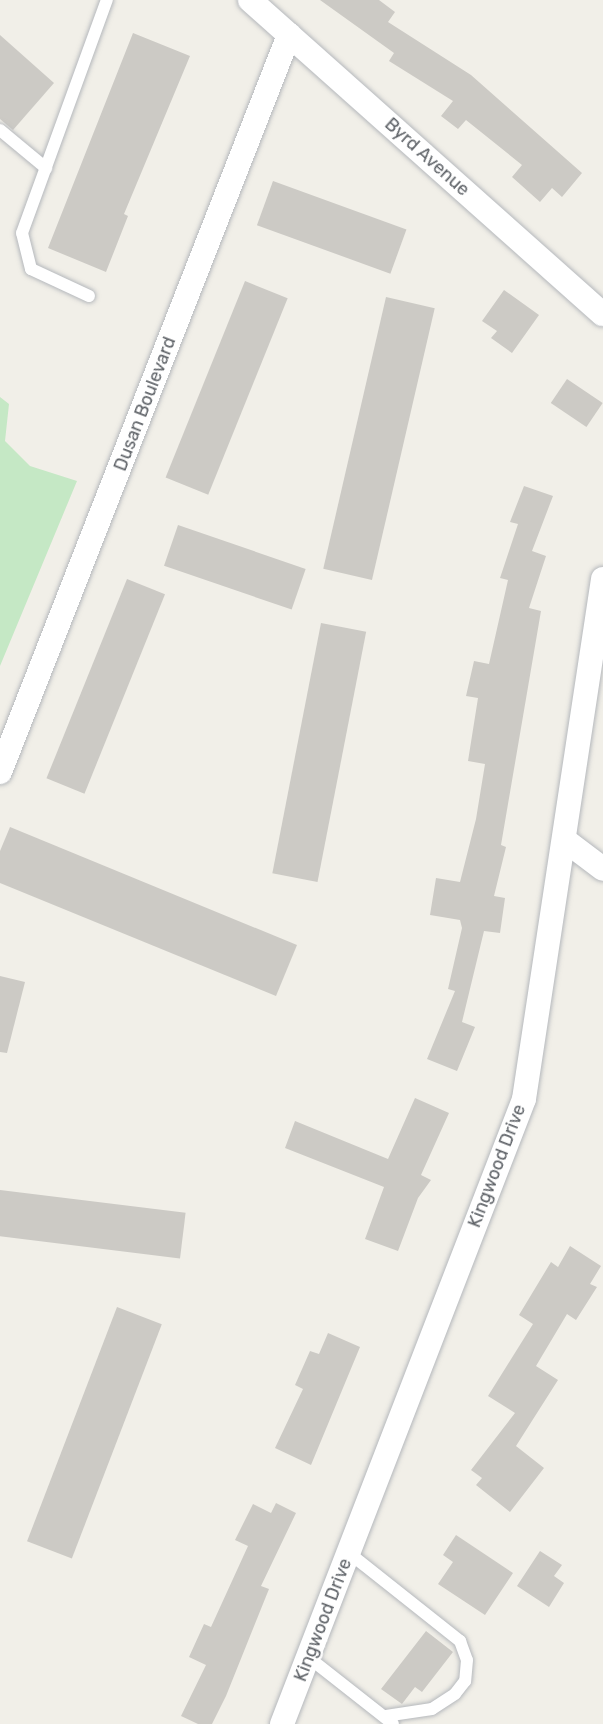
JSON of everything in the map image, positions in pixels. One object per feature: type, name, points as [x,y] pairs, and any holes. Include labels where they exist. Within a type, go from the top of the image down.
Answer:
[{"type":"street","name":"Byrd Avenue","points":[[250,0],[603,314]]},
{"type":"street","name":"Dusan Boulevard","points":[[0,772],[289,35]]},
{"type":"street","name":"Kingwood Drive","points":[[282,1724],[524,1099],[566,841],[603,579]]},
{"type":"street","points":[[566,841],[603,869]]},
{"type":"lane","points":[[89,296],[31,269],[24,253],[22,233],[107,0]]},
{"type":"lane","points":[[0,130],[46,168]]},
{"type":"lane","points":[[308,1657],[389,1720],[432,1708],[455,1694],[465,1681],[467,1660],[460,1641],[349,1553]]},
{"type":"green space","points":[[0,397],[9,404],[5,441],[30,466],[77,481],[0,666]]},
{"type":"building","points":[[320,0],[379,0],[395,12],[388,22],[471,75],[582,173],[562,197],[552,188],[540,202],[512,177],[522,165],[466,120],[458,129],[441,116],[453,101],[389,61],[394,53]]},
{"type":"building","points":[[133,33],[190,56],[124,214],[128,216],[106,272],[48,248]]},
{"type":"building","points":[[0,35],[54,83],[13,130],[0,119]]},
{"type":"building","points":[[273,181],[406,230],[390,274],[257,225]]},
{"type":"building","points":[[245,281],[288,298],[208,495],[166,478]]},
{"type":"building","points":[[504,290],[539,315],[512,353],[491,338],[497,331],[482,321]]},
{"type":"building","points":[[386,297],[435,308],[372,580],[323,569]]},
{"type":"building","points":[[567,379],[603,403],[586,427],[551,403]]},
{"type":"building","points":[[524,486],[553,496],[532,551],[546,556],[529,608],[541,611],[501,845],[506,847],[494,896],[505,898],[500,933],[484,931],[462,1022],[475,1027],[457,1071],[427,1059],[455,991],[448,989],[462,928],[460,920],[430,915],[436,878],[460,882],[476,819],[485,764],[468,761],[478,698],[466,696],[474,661],[489,664],[508,580],[500,578],[518,524],[510,522]]},
{"type":"building","points":[[178,525],[306,569],[292,610],[164,566]]},
{"type":"building","points":[[127,579],[165,594],[84,794],[46,778]]},
{"type":"building","points":[[321,623],[366,632],[317,882],[272,873]]},
{"type":"building","points":[[10,827],[297,945],[276,996],[0,883],[0,851]]},
{"type":"building","points":[[0,976],[25,982],[7,1053],[0,1052]]},
{"type":"building","points":[[415,1098],[449,1113],[421,1175],[431,1180],[418,1198],[398,1251],[365,1239],[384,1187],[285,1148],[295,1121],[388,1159]]},
{"type":"building","points":[[0,1190],[186,1213],[180,1258],[0,1236]]},
{"type":"building","points":[[570,1246],[601,1266],[590,1284],[597,1287],[576,1320],[567,1314],[536,1366],[558,1380],[516,1446],[544,1468],[510,1512],[476,1485],[482,1478],[471,1470],[515,1413],[488,1396],[533,1324],[519,1315],[551,1262],[558,1267]]},
{"type":"building","points":[[117,1307],[162,1324],[72,1559],[27,1541]]},
{"type":"building","points":[[328,1333],[360,1347],[311,1465],[275,1448],[303,1389],[295,1385],[310,1351],[319,1354]]},
{"type":"building","points":[[276,1503],[296,1513],[261,1586],[269,1589],[226,1696],[212,1724],[198,1724],[181,1716],[206,1665],[189,1657],[204,1624],[211,1627],[248,1546],[235,1540],[253,1504],[271,1513]]},
{"type":"building","points":[[456,1535],[513,1573],[485,1615],[438,1584],[453,1562],[443,1555]]},
{"type":"building","points":[[540,1551],[562,1565],[554,1576],[564,1583],[549,1607],[517,1586]]},
{"type":"building","points":[[426,1631],[453,1652],[422,1692],[415,1687],[402,1704],[381,1689]]}]
